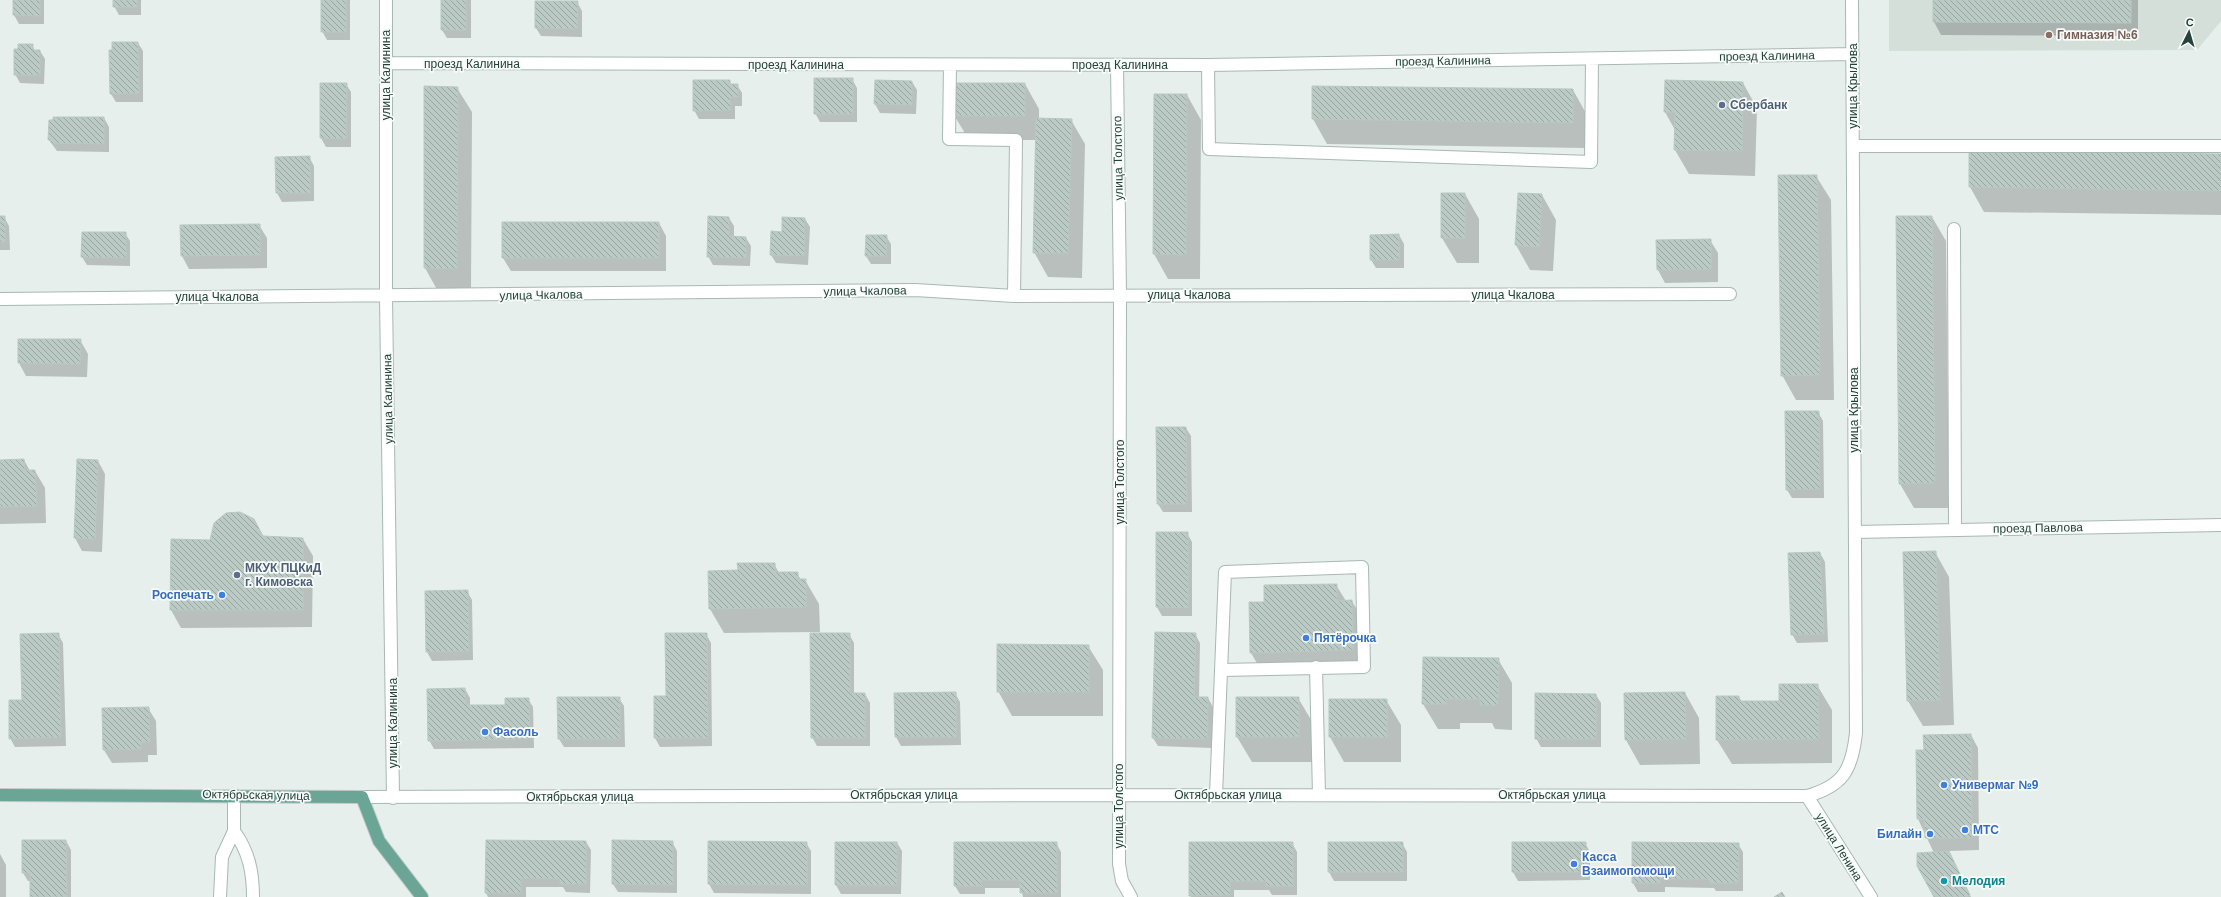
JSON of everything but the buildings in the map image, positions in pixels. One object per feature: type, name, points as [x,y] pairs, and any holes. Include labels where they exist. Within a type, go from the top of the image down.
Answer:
[{"type":"main road","name":"Октябрьская улица","points":[[0,795],[234,795],[362,797]]},
{"type":"main road","points":[[362,797],[379,841],[422,897]]},
{"type":"street","name":"улица Калинина","points":[[386,0],[386,297],[393,798]]},
{"type":"street","name":"улица Крылова","points":[[1807,796],[1822,792],[1836,785],[1848,767],[1854,749],[1856,733],[1852,0]]},
{"type":"street","name":"проезд Калинина","points":[[386,63],[1208,65],[1592,60],[1853,54]]},
{"type":"street","points":[[1208,65],[1209,149],[1591,162],[1592,60]]},
{"type":"street","points":[[950,65],[949,139],[1016,140],[1014,296]]},
{"type":"street","name":"улица Толстого","points":[[1116,65],[1120,295],[1120,869],[1122,881],[1131,897]]},
{"type":"street","points":[[1853,146],[2221,146]]},
{"type":"street","points":[[1954,229],[1955,530]]},
{"type":"street","name":"улица Чкалова","points":[[0,299],[386,297],[915,290],[1014,296],[1730,294]]},
{"type":"street","name":"проезд Павлова","points":[[1855,532],[2221,525]]},
{"type":"street","points":[[1216,795],[1221,670],[1225,572],[1362,568],[1364,666],[1221,670]]},
{"type":"street","points":[[1316,667],[1319,795]]},
{"type":"street","name":"Октябрьская улица","points":[[362,797],[1119,794],[1807,796]]},
{"type":"street","points":[[220,897],[222,857],[234,831],[234,795]]},
{"type":"street","name":"улица Ленина","points":[[1807,796],[1871,897]]},
{"type":"street","points":[[234,831],[249,857],[253,880],[253,897]]},
{"type":"shaded area","name":"Гимназия №6","points":[[1889,0],[2221,0],[2221,21],[2197,50],[1889,51]]},
{"type":"place","name":"Гимназия №6","points":[[2049,35]]},
{"type":"place","name":"Сбербанк","points":[[1722,105]]},
{"type":"place","name":"МКУК ПЦКиД г. Кимовска","points":[[237,575]]},
{"type":"place","name":"Роспечать","points":[[222,595]]},
{"type":"place","name":"Пятёрочка","points":[[1306,638]]},
{"type":"place","name":"Фасоль","points":[[485,732]]},
{"type":"place","name":"Универмаг №9","points":[[1944,785]]},
{"type":"place","name":"МТС","points":[[1965,830]]},
{"type":"place","name":"Билайн","points":[[1930,834]]},
{"type":"place","name":"Касса Взаимопомощи","points":[[1574,864]]},
{"type":"place","name":"Мелодия","points":[[1944,881]]}]
